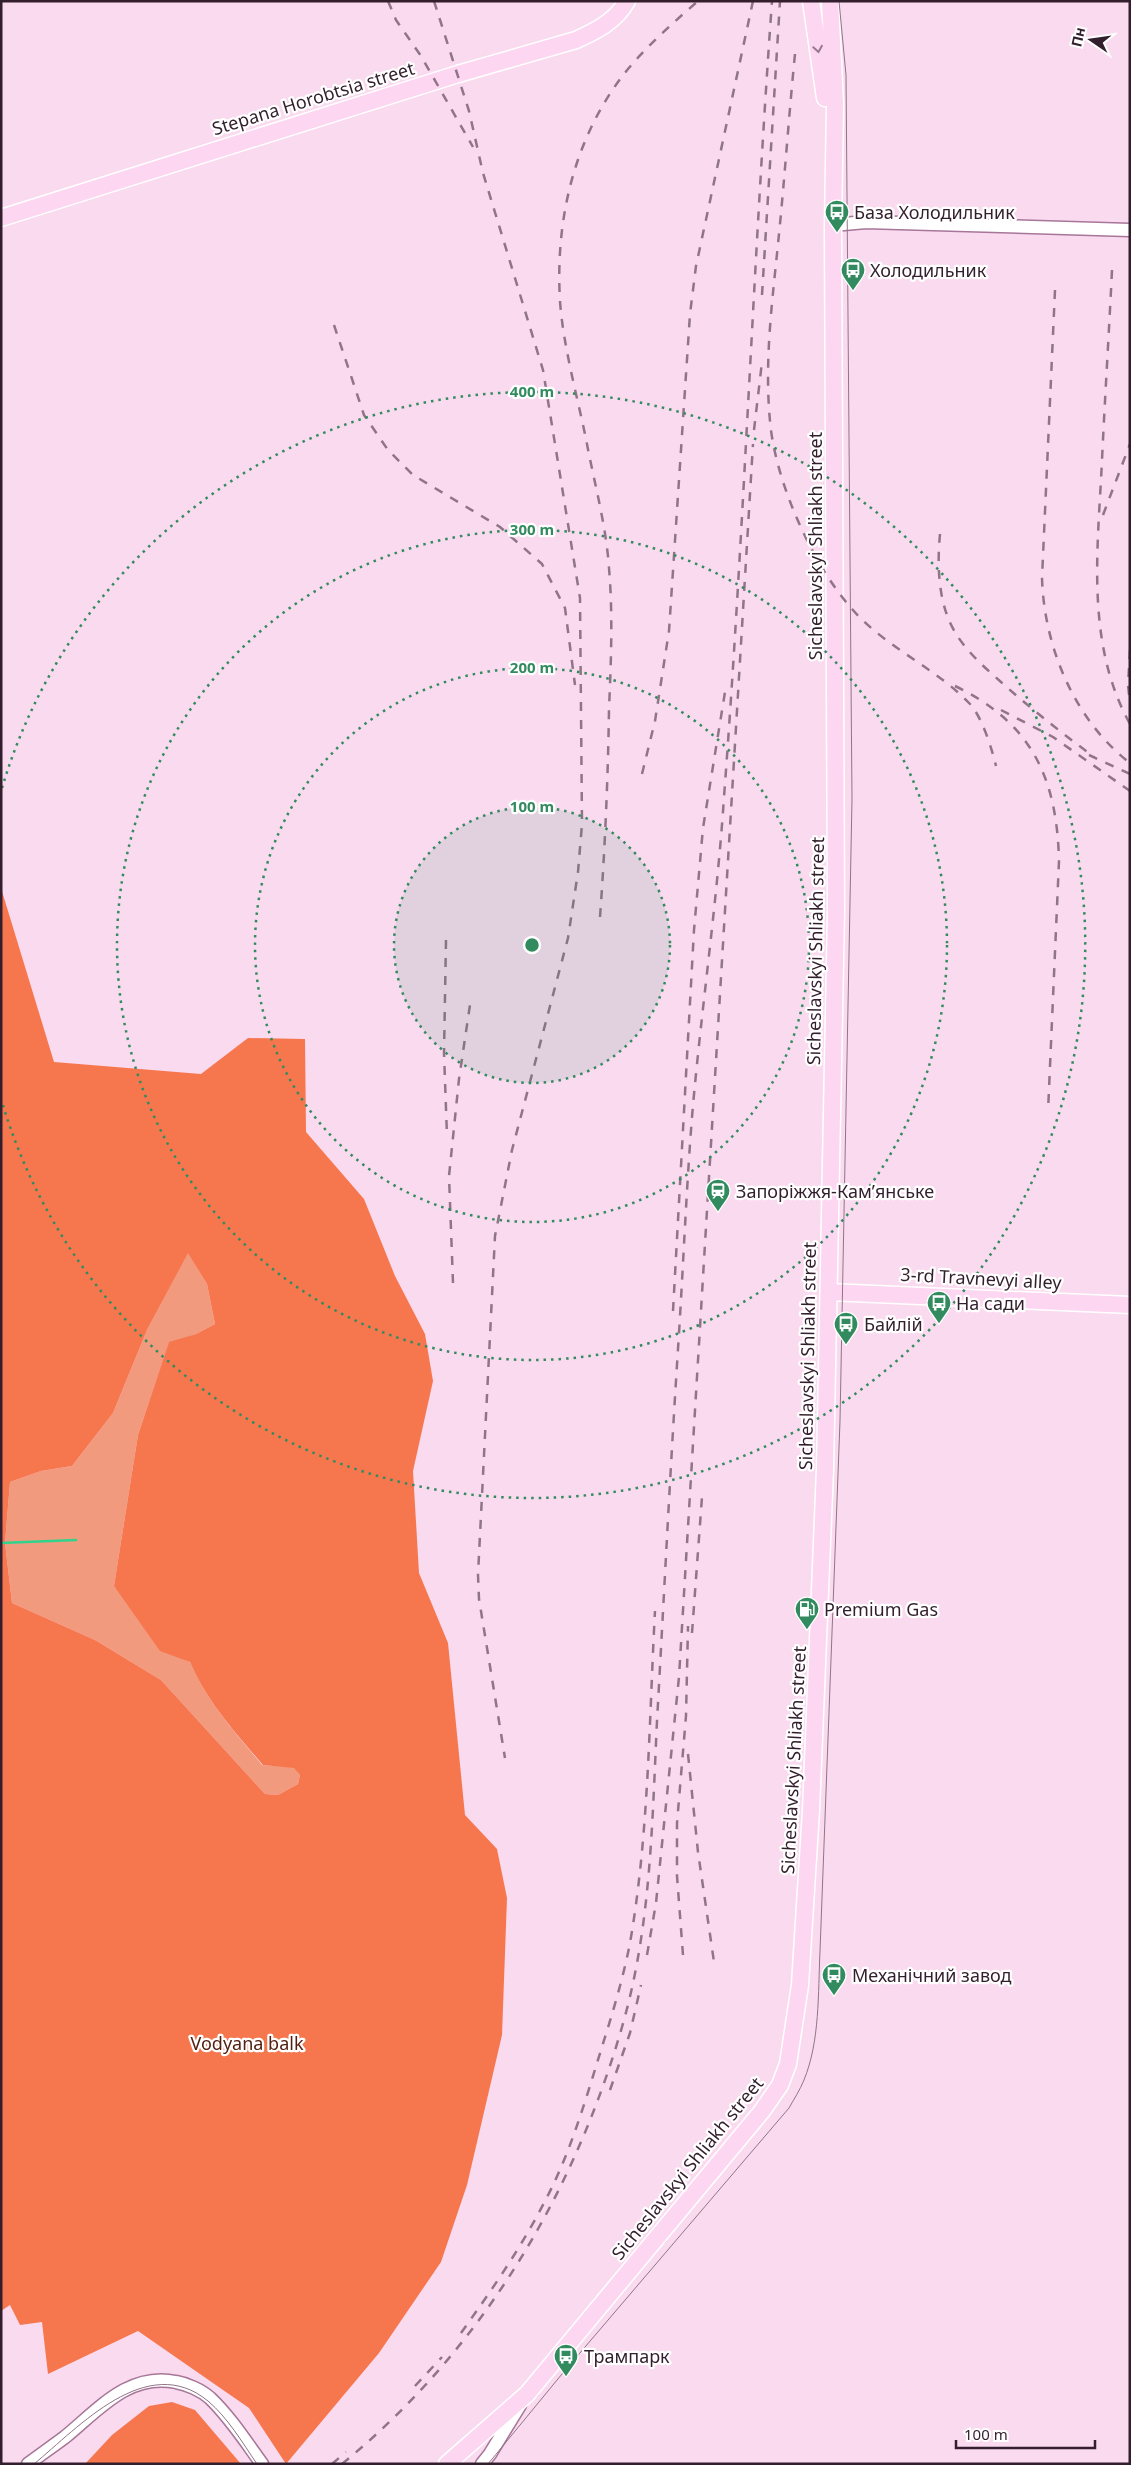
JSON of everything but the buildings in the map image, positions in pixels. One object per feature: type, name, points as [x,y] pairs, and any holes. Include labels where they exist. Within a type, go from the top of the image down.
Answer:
[{"type":"main road","name":"Stepana Horobtsia street","points":[[1,218],[458,74],[576,40],[595,32],[611,20],[627,1]]},
{"type":"main road","name":"Sicheslavskyi Shliakh street","points":[[811,1],[826,103],[833,224]]},
{"type":"main road","name":"Sicheslavskyi Shliakh street","points":[[447,2464],[526,2394],[762,2111],[780,2085],[788,2064],[800,1985],[811,1810],[820,1615],[829,1292],[836,902],[833,224],[835,104],[830,1]]},
{"type":"main road","name":"3-rd Travnevyi alley","points":[[829,1292],[1130,1304]]},
{"type":"street","points":[[833,224],[866,222],[1130,230]]},
{"type":"street","points":[[28,2464],[63,2438],[113,2396],[137,2384],[154,2380],[186,2384],[208,2397],[225,2414],[262,2464]]},
{"type":"street","points":[[489,2461],[526,2394]]},
{"type":"shaded area","points":[[188,1252],[207,1284],[215,1324],[196,1334],[169,1343],[138,1435],[114,1586],[178,1656],[190,1662],[213,1704],[262,1765],[294,1767],[300,1775],[298,1784],[278,1795],[265,1794],[161,1680],[95,1640],[12,1603],[5,1543],[10,1482],[41,1471],[72,1466],[113,1413],[147,1330]]},
{"type":"green space","name":"Vodyana balk","points":[[1,888],[54,1062],[201,1074],[248,1038],[305,1039],[306,1132],[364,1199],[395,1276],[425,1334],[433,1381],[413,1471],[419,1573],[448,1643],[465,1815],[497,1849],[507,1898],[502,2035],[467,2185],[441,2262],[379,2353],[286,2464],[249,2408],[138,2331],[48,2374],[42,2322],[20,2325],[10,2305],[1,2311]],"holes":[[[188,1253],[207,1284],[215,1324],[196,1334],[169,1342],[138,1435],[114,1586],[160,1651],[190,1662],[213,1704],[263,1765],[294,1768],[300,1775],[298,1784],[278,1795],[265,1794],[161,1680],[95,1640],[12,1603],[5,1543],[10,1482],[41,1471],[72,1466],[113,1413],[147,1330]]]},
{"type":"green space","points":[[172,2402],[195,2410],[241,2464],[85,2464],[112,2435],[149,2406]]},
{"type":"waterway","points":[[1,1543],[76,1540]]},
{"type":"tram line","points":[[488,2464],[562,2374],[789,2108],[804,2080],[816,2033],[840,1421],[852,799],[846,75],[839,1]]},
{"type":"tram line","points":[[34,2464],[93,2415],[115,2400],[138,2389],[161,2385],[185,2388],[208,2401],[228,2423],[257,2464]]},
{"type":"railway","points":[[388,1],[396,20],[421,56],[473,147]]},
{"type":"railway","points":[[434,1],[469,111],[483,173],[543,370],[580,598],[582,824],[578,872],[568,938],[512,1150],[495,1236],[478,1575],[479,1599],[505,1758]]},
{"type":"railway","points":[[600,917],[608,761],[611,603],[603,519],[567,352],[562,318],[559,270],[561,239],[565,208],[572,178],[594,121],[628,69],[644,51],[698,1]]},
{"type":"railway","points":[[642,774],[655,721],[669,631],[690,314],[696,266],[753,1]]},
{"type":"railway","points":[[342,2464],[392,2420],[437,2372],[478,2321],[515,2267],[548,2210],[577,2151],[602,2090],[622,2027],[639,1952],[649,1875],[692,1117],[721,837],[731,698],[772,1]]},
{"type":"railway","points":[[762,295],[780,1]]},
{"type":"railway","points":[[795,54],[772,304],[768,374],[770,421],[779,469],[798,521],[810,546],[837,590],[865,623],[942,679],[970,704],[982,725],[996,766]]},
{"type":"railway","points":[[1112,270],[1098,527],[1098,595],[1100,628],[1106,661],[1116,693],[1130,724]]},
{"type":"railway","points":[[1055,290],[1042,578],[1044,604],[1056,655],[1078,703],[1093,726],[1130,763]]},
{"type":"railway","points":[[334,325],[364,415],[388,450],[413,475],[500,527],[542,564],[565,608],[575,685]]},
{"type":"railway","points":[[754,430],[762,362]]},
{"type":"railway","points":[[647,1955],[656,1903],[679,1677],[753,444]]},
{"type":"railway","points":[[1103,515],[1130,444]]},
{"type":"railway","points":[[940,534],[939,571],[942,597],[949,621],[959,639],[976,659],[1012,692],[1094,757]]},
{"type":"railway","points":[[1130,650],[1128,685],[1130,704]]},
{"type":"railway","points":[[955,686],[981,701],[1003,717],[1021,736],[1035,756],[1046,779],[1053,804],[1059,861],[1048,1112]]},
{"type":"railway","points":[[673,1311],[694,930],[703,828],[725,692]]},
{"type":"railway","points":[[1001,710],[1053,737],[1130,791]]},
{"type":"railway","points":[[1089,755],[1130,774]]},
{"type":"railway","points":[[446,940],[444,1053],[447,1136]]},
{"type":"railway","points":[[453,1283],[449,1176],[459,1079],[471,998]]},
{"type":"railway","points":[[692,1633],[702,1497]]},
{"type":"railway","points":[[461,2333],[516,2252],[554,2183],[583,2108],[621,1983],[630,1943],[645,1819],[655,1611]]},
{"type":"railway","points":[[683,1955],[677,1876],[677,1823],[686,1716],[688,1626]]},
{"type":"railway","points":[[688,1754],[698,1852],[714,1962]]},
{"type":"railway","points":[[610,2090],[630,2033],[641,1985]]},
{"type":"railway","points":[[415,2386],[442,2357]]},
{"type":"railway","points":[[332,2464],[346,2452]]},
{"type":"place","name":"База Холодильник","points":[[837,233]]},
{"type":"place","name":"Холодильник","points":[[853,291]]},
{"type":"place","name":"Запоріжжя-Кам’янське","points":[[718,1212]]},
{"type":"place","name":"На сади","points":[[939,1324]]},
{"type":"place","name":"Байлій","points":[[846,1345]]},
{"type":"place","name":"Premium Gas","points":[[807,1630]]},
{"type":"place","name":"Механічний завод","points":[[834,1996]]},
{"type":"place","name":"Трампарк","points":[[566,2377]]}]
